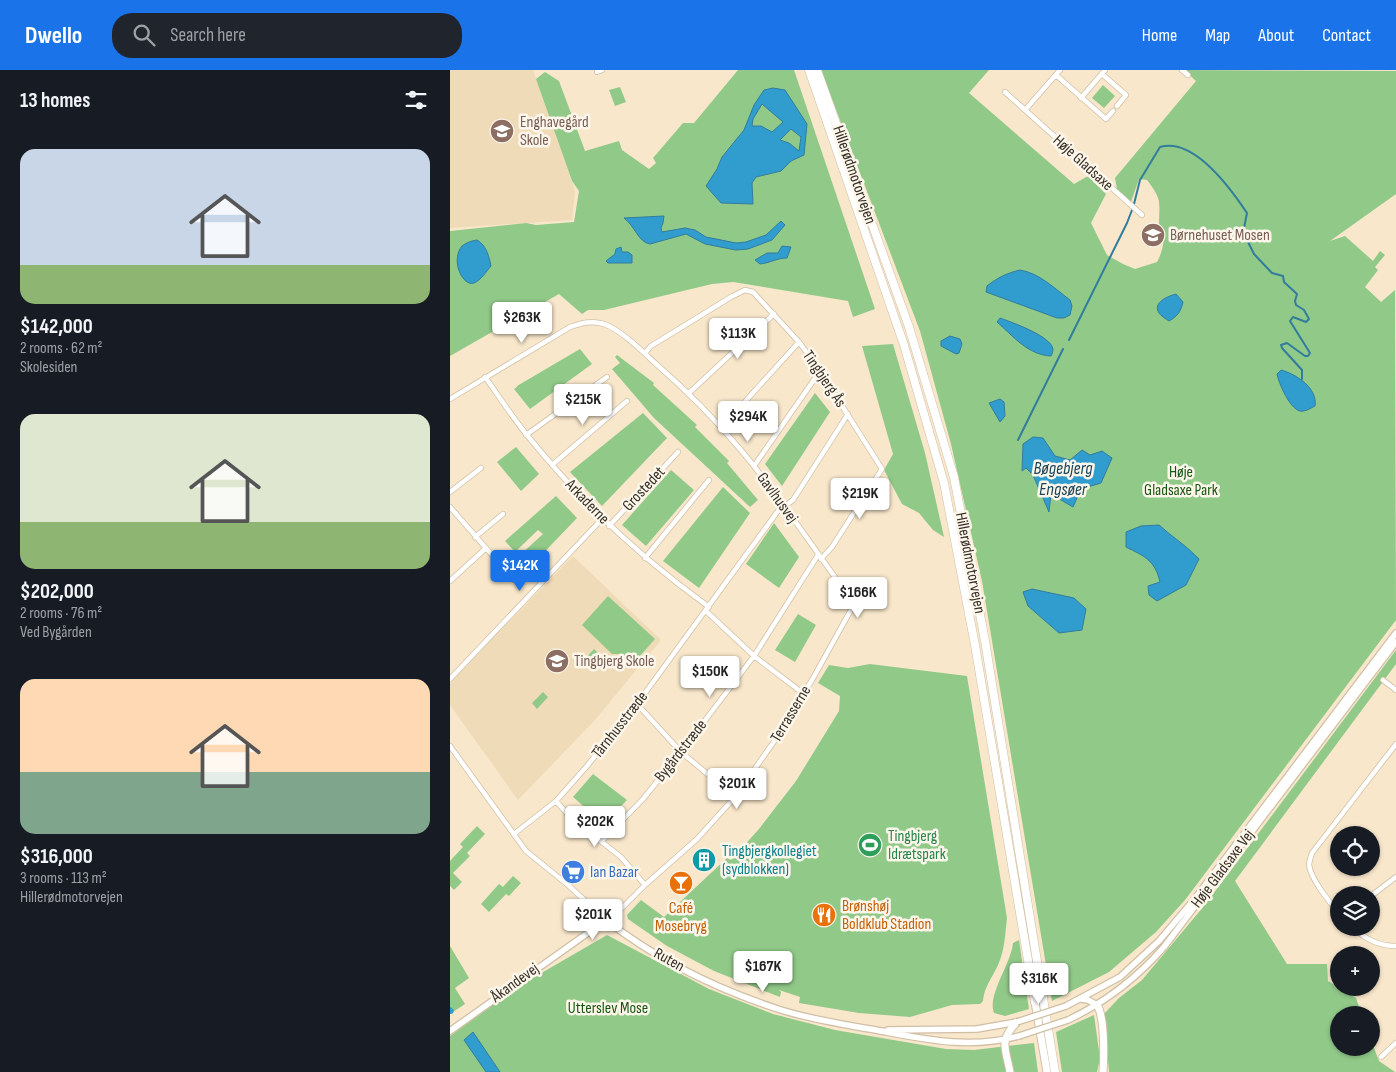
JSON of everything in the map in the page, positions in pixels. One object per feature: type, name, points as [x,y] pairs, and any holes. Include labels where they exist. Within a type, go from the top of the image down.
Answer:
[{"type":"highway","name":"Hillerødmotorvejen","points":[[808,70],[904,345],[944,482],[975,645],[1035,1002]]},
{"type":"highway","name":"Hillerødmotorvejen","points":[[817,70],[908,327],[954,477],[985,641],[1056,1072]]},
{"type":"main road","name":"Hillerødmotorvejen","points":[[1035,1002],[1048,1072]]},
{"type":"main road","points":[[1097,1005],[1100,1010],[1103,1036],[1103,1072]]},
{"type":"main road","points":[[1010,1072],[1004,1040],[1017,1022]]},
{"type":"street","points":[[1025,110],[1060,70]]},
{"type":"street","points":[[1182,70],[1188,75]]},
{"type":"street","points":[[1081,98],[1104,72],[1126,95],[1117,106]]},
{"type":"street","points":[[1056,75],[1106,119],[1113,111]]},
{"type":"street","name":"Høje Gladsaxe","points":[[1005,92],[1142,216]]},
{"type":"street","name":"Tingbjerg Ås","points":[[644,353],[651,346],[731,297],[745,290],[754,292],[799,342],[848,414],[882,469]]},
{"type":"street","points":[[689,393],[774,314]]},
{"type":"street","name":"Gavlhusvej","points":[[485,377],[570,327],[584,322],[611,327],[689,393],[722,427],[754,466],[851,602]]},
{"type":"street","points":[[722,427],[799,342]]},
{"type":"street","points":[[754,466],[820,372]]},
{"type":"street","points":[[450,399],[485,377]]},
{"type":"street","name":"Arkaderne","points":[[485,377],[526,434],[602,520],[708,609],[754,656],[804,694]]},
{"type":"street","points":[[526,434],[607,377]]},
{"type":"street","points":[[552,465],[627,401]]},
{"type":"street","name":"Tårnhusstræde","points":[[514,834],[556,801],[637,704],[708,609],[778,510],[793,500],[848,414]]},
{"type":"street","name":"Grostedet","points":[[610,526],[678,452]]},
{"type":"street","points":[[450,492],[481,468]]},
{"type":"street","name":"Bygårdstræde","points":[[602,841],[643,799],[754,656],[820,557],[832,547],[882,469]]},
{"type":"street","points":[[646,558],[709,480]]},
{"type":"street","points":[[450,507],[475,538],[514,580]]},
{"type":"street","points":[[475,538],[503,514]]},
{"type":"street","points":[[450,679],[602,520]]},
{"type":"street","points":[[450,581],[485,549]]},
{"type":"street","name":"Terrasserne","points":[[606,920],[619,911],[697,839],[736,797],[804,694],[850,614],[851,602]]},
{"type":"street","name":"Høje Gladsaxe Vej","points":[[1017,1022],[1066,1006],[1120,977],[1159,941],[1396,633]]},
{"type":"street","name":"Høje Gladsaxe Vej","points":[[1004,1040],[1068,1020],[1097,1005],[1138,974],[1164,947],[1396,642]]},
{"type":"street","points":[[1383,680],[1396,690]]},
{"type":"street","points":[[637,704],[681,752],[736,797]]},
{"type":"street","points":[[1330,901],[1316,882],[1309,867],[1312,853],[1396,744]]},
{"type":"street","name":"Ruten","points":[[450,746],[536,861],[568,884],[623,934],[680,967],[744,997],[792,1013],[935,1041],[979,1043],[1004,1040]]},
{"type":"street","points":[[556,801],[571,818],[621,857],[645,885]]},
{"type":"street","points":[[1380,889],[1396,876]]},
{"type":"street","name":"Åkandevej","points":[[450,1031],[606,920]]},
{"type":"street","points":[[1363,936],[1377,944],[1396,946]]},
{"type":"street","points":[[1081,999],[1088,1000],[1097,1005]]},
{"type":"street","name":"Ruten","points":[[876,1030],[977,1029],[1017,1022]]},
{"type":"street","points":[[1381,1057],[1396,1043]]},
{"type":"shaded area","name":"Enghavegård Skole","points":[[450,70],[533,70],[575,191],[572,220],[450,228]]},
{"type":"shaded area","name":"Tingbjerg Skole","points":[[573,556],[661,640],[595,720],[518,800],[450,705],[450,683]]},
{"type":"green space","points":[[738,70],[794,70],[875,309],[853,317],[848,301],[733,282],[712,284],[604,310],[588,310],[582,314],[559,294],[450,356],[450,231],[526,223],[536,225],[574,222],[579,191],[572,181],[536,79],[545,72],[559,81],[585,151],[619,141],[622,150],[649,169],[656,163],[653,158],[683,123],[694,123]]},
{"type":"green space","name":"Høje Gladsaxe Park","points":[[821,70],[989,70],[969,93],[1074,184],[1088,176],[1106,194],[1091,223],[1107,255],[1135,269],[1157,262],[1161,254],[1164,230],[1159,226],[1158,197],[1147,180],[1139,179],[1131,202],[1117,189],[1115,178],[1196,81],[1184,70],[1396,71],[1396,194],[1330,241],[1345,236],[1373,261],[1380,251],[1385,255],[1375,267],[1378,270],[1365,287],[1381,302],[1395,290],[1396,620],[1185,900],[1156,932],[1109,972],[1052,1001],[982,581],[951,444],[920,331]]},
{"type":"green space","points":[[1103,85],[1115,96],[1104,108],[1092,98]]},
{"type":"green space","points":[[620,87],[626,102],[615,106],[609,90]]},
{"type":"green space","points":[[893,344],[925,453],[944,537],[933,530],[919,513],[902,504],[884,470],[893,454],[862,346]]},
{"type":"green space","points":[[580,349],[592,364],[530,409],[514,389]]},
{"type":"green space","points":[[617,355],[654,383],[653,385],[697,425],[695,427],[729,461],[727,463],[758,500],[750,507],[654,418],[612,369],[620,363],[615,357]]},
{"type":"green space","points":[[815,393],[830,412],[782,486],[765,464]]},
{"type":"green space","points":[[643,413],[667,438],[602,506],[570,472]]},
{"type":"green space","points":[[516,447],[539,474],[521,491],[497,462]]},
{"type":"green space","points":[[671,470],[694,490],[646,546],[622,525]]},
{"type":"green space","points":[[723,487],[750,513],[699,588],[663,561]]},
{"type":"green space","points":[[556,496],[577,518],[530,567],[519,556],[543,534],[538,530],[515,552],[505,541]]},
{"type":"green space","points":[[774,523],[799,557],[779,588],[746,564]]},
{"type":"green space","points":[[608,596],[655,639],[631,666],[620,654],[612,654],[582,625]]},
{"type":"green space","points":[[798,614],[816,625],[795,662],[775,650]]},
{"type":"green space","points":[[594,649],[599,654],[588,666],[583,661]]},
{"type":"green space","points":[[1396,650],[1396,664],[1235,881],[1287,964],[1327,964],[1330,996],[1353,996],[1356,998],[1359,1006],[1330,1006],[1330,1056],[1377,1056],[1379,1061],[1395,1072],[1109,1072],[1104,1014],[1119,998],[1142,980],[1204,906]]},
{"type":"green space","name":"Tingbjerg Idrætspark","points":[[870,664],[967,676],[1007,918],[1002,954],[987,987],[983,1001],[980,1004],[952,1005],[910,1017],[859,1013],[799,1003],[800,997],[779,990],[781,992],[780,997],[714,971],[667,946],[628,919],[627,915],[641,900],[664,917],[727,858],[731,860],[759,829],[796,781],[839,711],[840,696],[818,683],[829,665],[848,668]]},
{"type":"green space","points":[[543,692],[548,697],[537,709],[532,703]]},
{"type":"green space","points":[[593,774],[627,800],[604,824],[573,797]]},
{"type":"green space","points":[[477,826],[485,834],[467,853],[470,856],[453,873],[462,882],[454,890],[450,886],[450,861],[463,847],[460,844]]},
{"type":"green space","points":[[513,876],[521,883],[509,896],[506,894],[489,912],[481,904],[499,884],[503,887]]},
{"type":"green space","name":"Utterslev Mose","points":[[607,935],[709,989],[773,1014],[835,1030],[946,1049],[974,1050],[1034,1043],[1038,1072],[450,1072],[450,1036],[519,986]]},
{"type":"green space","points":[[1019,940],[1029,1009],[1005,1016],[994,1013],[994,997],[1013,943]]},
{"type":"green space","points":[[450,946],[469,978],[455,988],[465,1004],[450,1014]]},
{"type":"green space","points":[[1094,1015],[1100,1058],[1097,1072],[1062,1072],[1056,1032]]},
{"type":"water","points":[[773,88],[785,90],[807,124],[804,155],[791,161],[781,171],[756,177],[752,183],[753,204],[721,203],[706,186],[722,157],[744,130],[754,105],[764,90]],"holes":[[[762,104],[783,122],[772,132],[761,126],[752,126],[753,119]],[[791,129],[801,137],[799,151],[789,143],[780,140]]]},
{"type":"water","points":[[664,216],[662,232],[685,228],[695,230],[706,237],[736,243],[746,242],[766,235],[781,221],[785,225],[772,240],[748,249],[736,250],[705,244],[686,234],[650,244],[646,243],[624,218]]},
{"type":"water","points":[[477,240],[485,248],[491,266],[479,280],[470,283],[459,272],[457,259],[462,246]]},
{"type":"water","points":[[782,246],[791,247],[787,258],[760,264],[755,260],[767,253],[778,253]]},
{"type":"water","points":[[621,247],[622,252],[628,252],[632,255],[632,263],[608,263],[606,261],[615,254],[616,249]]},
{"type":"water","points":[[1020,270],[1034,274],[1070,300],[1072,306],[1070,315],[1064,318],[1057,318],[986,292],[987,286],[1006,274]]},
{"type":"water","points":[[1176,294],[1183,302],[1180,311],[1169,321],[1157,309],[1162,300]]},
{"type":"water","points":[[1000,318],[1030,330],[1045,339],[1051,344],[1053,349],[1051,356],[1035,352],[1021,344],[997,322]]},
{"type":"water","points":[[950,336],[960,339],[962,344],[959,353],[956,354],[941,346],[941,341]]},
{"type":"water","points":[[1281,370],[1299,378],[1310,388],[1315,399],[1315,406],[1308,410],[1300,411],[1292,406],[1278,378],[1277,374]]},
{"type":"water","points":[[1000,399],[1004,402],[1005,416],[1000,422],[989,403]]},
{"type":"water","name":"Bøgebjerg Engsøer","points":[[1033,437],[1043,438],[1055,456],[1070,460],[1082,450],[1090,455],[1102,451],[1112,458],[1101,483],[1081,489],[1073,507],[1051,494],[1049,512],[1033,475],[1026,468],[1022,471],[1023,444]]},
{"type":"water","name":"Bøgebjerg Engsøer","points":[[1159,525],[1199,559],[1186,585],[1157,601],[1149,595],[1148,586],[1160,582],[1158,575],[1148,560],[1126,547],[1126,532],[1141,526]]},
{"type":"water","points":[[1032,589],[1074,598],[1086,609],[1082,630],[1059,633],[1028,606],[1023,592]]},
{"type":"water","points":[[473,1032],[500,1072],[486,1072],[464,1040]]},
{"type":"waterway","points":[[1134,204],[1140,180],[1160,147],[1173,146],[1186,150],[1210,167],[1247,213],[1244,228],[1246,238],[1254,254],[1272,273],[1283,276],[1284,282],[1297,294],[1296,305],[1304,310],[1309,319],[1306,322],[1293,317],[1290,321],[1310,353],[1308,356],[1305,356],[1287,343],[1281,345],[1302,370],[1302,379]]},
{"type":"waterway","points":[[1069,340],[1132,210]]},
{"type":"waterway","points":[[1018,440],[1063,349]]},
{"type":"place","name":"Enghavegård Skole","points":[[502,131]]},
{"type":"place","name":"Børnehuset Mosen","points":[[1153,235]]},
{"type":"place","name":"Tingbjerg Skole","points":[[557,661]]},
{"type":"place","name":"Tingbjerg Idrætspark","points":[[870,845]]},
{"type":"place","name":"Tingbjergkollegiet (sydblokken)","points":[[704,860]]},
{"type":"place","name":"Ian Bazar","points":[[573,872]]},
{"type":"place","name":"Café Mosebryg","points":[[681,883]]},
{"type":"place","name":"Brønshøj Boldklub Stadion","points":[[824,915]]}]
